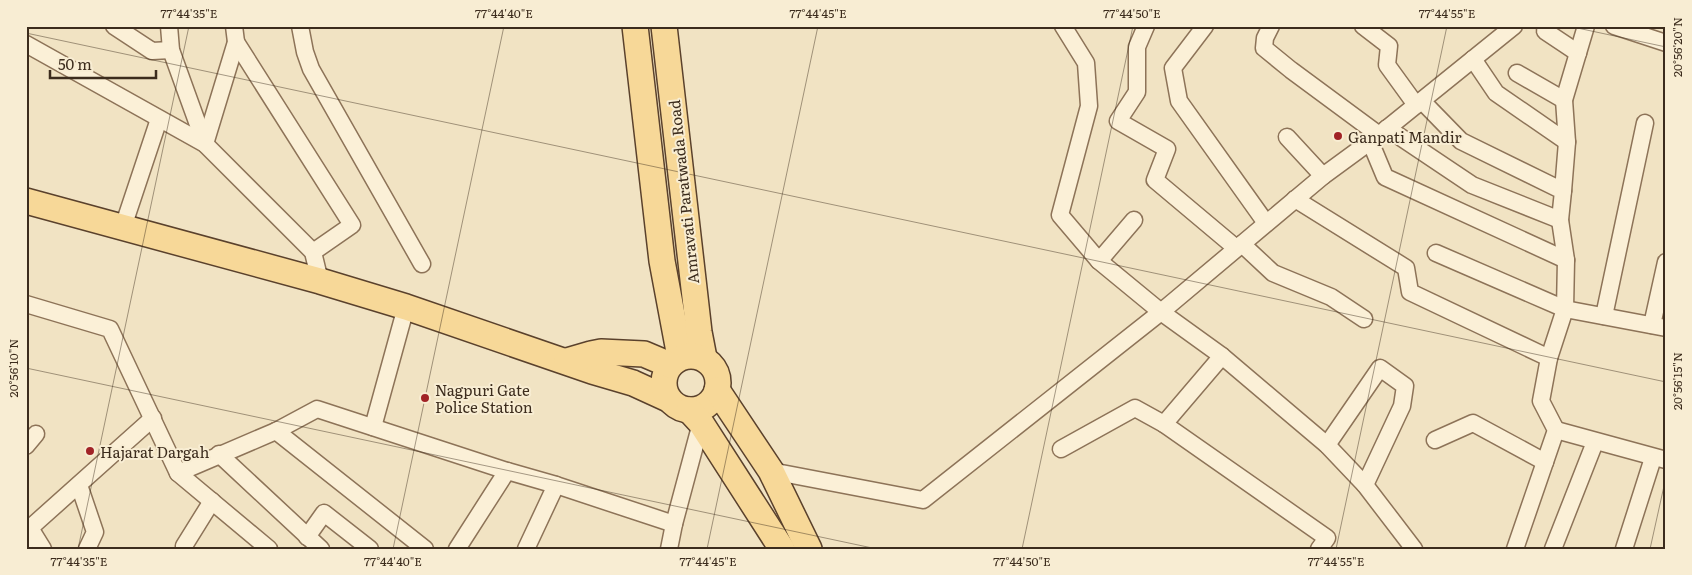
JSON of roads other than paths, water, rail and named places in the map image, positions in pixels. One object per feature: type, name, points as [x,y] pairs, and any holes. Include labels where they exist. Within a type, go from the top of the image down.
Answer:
[{"type":"main road","name":"Amravati Paratwada Road","points":[[635,26],[662,261],[684,360]]},
{"type":"main road","name":"Amravati Paratwada Road","points":[[664,26],[699,332],[684,360]]},
{"type":"main road","points":[[26,201],[320,281],[406,307],[592,371],[633,382],[686,411],[701,408],[711,401],[717,390],[718,378],[713,367],[684,360],[644,354],[610,353],[591,354],[567,361]]},
{"type":"main road","points":[[684,360],[664,375],[663,388],[686,411],[782,549]]},
{"type":"main road","points":[[717,390],[771,471],[809,549]]},
{"type":"street","points":[[114,26],[152,51],[171,50]]},
{"type":"street","points":[[169,26],[171,50],[205,144]]},
{"type":"street","points":[[300,26],[310,69],[422,264]]},
{"type":"street","points":[[1063,26],[1086,63],[1088,106],[1060,215],[1099,261],[1161,312],[1222,356],[1327,445],[1366,485],[1414,549]]},
{"type":"street","points":[[1146,26],[1137,47],[1137,92],[1118,121],[1167,149],[1155,180],[1273,273],[1331,297],[1364,319]]},
{"type":"street","points":[[1205,26],[1173,68],[1178,101],[1266,223]]},
{"type":"street","points":[[1271,26],[1265,38],[1264,48],[1379,135],[1472,185],[1560,220]]},
{"type":"street","points":[[1363,26],[1389,46],[1387,65],[1419,103],[1461,141],[1563,191]]},
{"type":"street","points":[[771,471],[923,500],[1161,312],[1323,176],[1379,135],[1514,26]]},
{"type":"street","points":[[1515,549],[1556,430],[1542,401],[1549,358],[1565,309],[1566,260],[1560,220],[1567,142],[1564,100],[1586,26]]},
{"type":"street","points":[[1614,26],[1666,43]]},
{"type":"street","points":[[1545,31],[1578,53]]},
{"type":"street","points":[[205,144],[235,34]]},
{"type":"street","points":[[235,34],[352,225],[312,252]]},
{"type":"street","points":[[26,44],[205,144],[312,252],[320,281]]},
{"type":"street","points":[[1473,59],[1496,93],[1567,142]]},
{"type":"street","points":[[1516,73],[1564,100]]},
{"type":"street","points":[[123,227],[159,118]]},
{"type":"street","points":[[1604,316],[1645,123]]},
{"type":"street","points":[[1379,135],[1385,177],[1566,260]]},
{"type":"street","points":[[1287,137],[1323,176]]},
{"type":"street","points":[[1295,199],[1406,268],[1410,292],[1549,358]]},
{"type":"street","points":[[1099,261],[1134,220]]},
{"type":"street","points":[[1436,253],[1565,309],[1659,326],[1666,262]]},
{"type":"street","points":[[26,304],[110,329],[178,473],[269,549]]},
{"type":"street","points":[[373,427],[406,307]]},
{"type":"street","points":[[1164,424],[1222,356]]},
{"type":"street","points":[[1327,445],[1380,368],[1406,386],[1402,406],[1366,485]]},
{"type":"street","points":[[1061,449],[1135,408],[1164,424],[1327,538],[1319,549]]},
{"type":"street","points":[[178,473],[276,431],[317,409],[674,524]]},
{"type":"street","points":[[669,549],[674,524],[686,411]]},
{"type":"street","points":[[43,549],[28,532],[153,418]]},
{"type":"street","points":[[1435,440],[1473,423],[1545,462]]},
{"type":"street","points":[[1556,430],[1595,442],[1662,457],[1624,549]]},
{"type":"street","points":[[276,431],[425,549]]},
{"type":"street","points":[[1553,549],[1595,442]]},
{"type":"street","points":[[219,454],[321,549]]},
{"type":"street","points":[[457,549],[507,471]]},
{"type":"street","points":[[79,484],[95,532],[87,549]]},
{"type":"street","points":[[526,549],[556,485]]},
{"type":"street","points":[[184,546],[212,501]]},
{"type":"street","points":[[307,537],[324,513],[370,549]]},
{"type":"place","name":"Ganpati Mandir","points":[[1338,136]]},
{"type":"place","name":"Nagpuri Gate Police Station","points":[[425,398]]},
{"type":"place","name":"Hajarat Dargah","points":[[90,451]]}]
